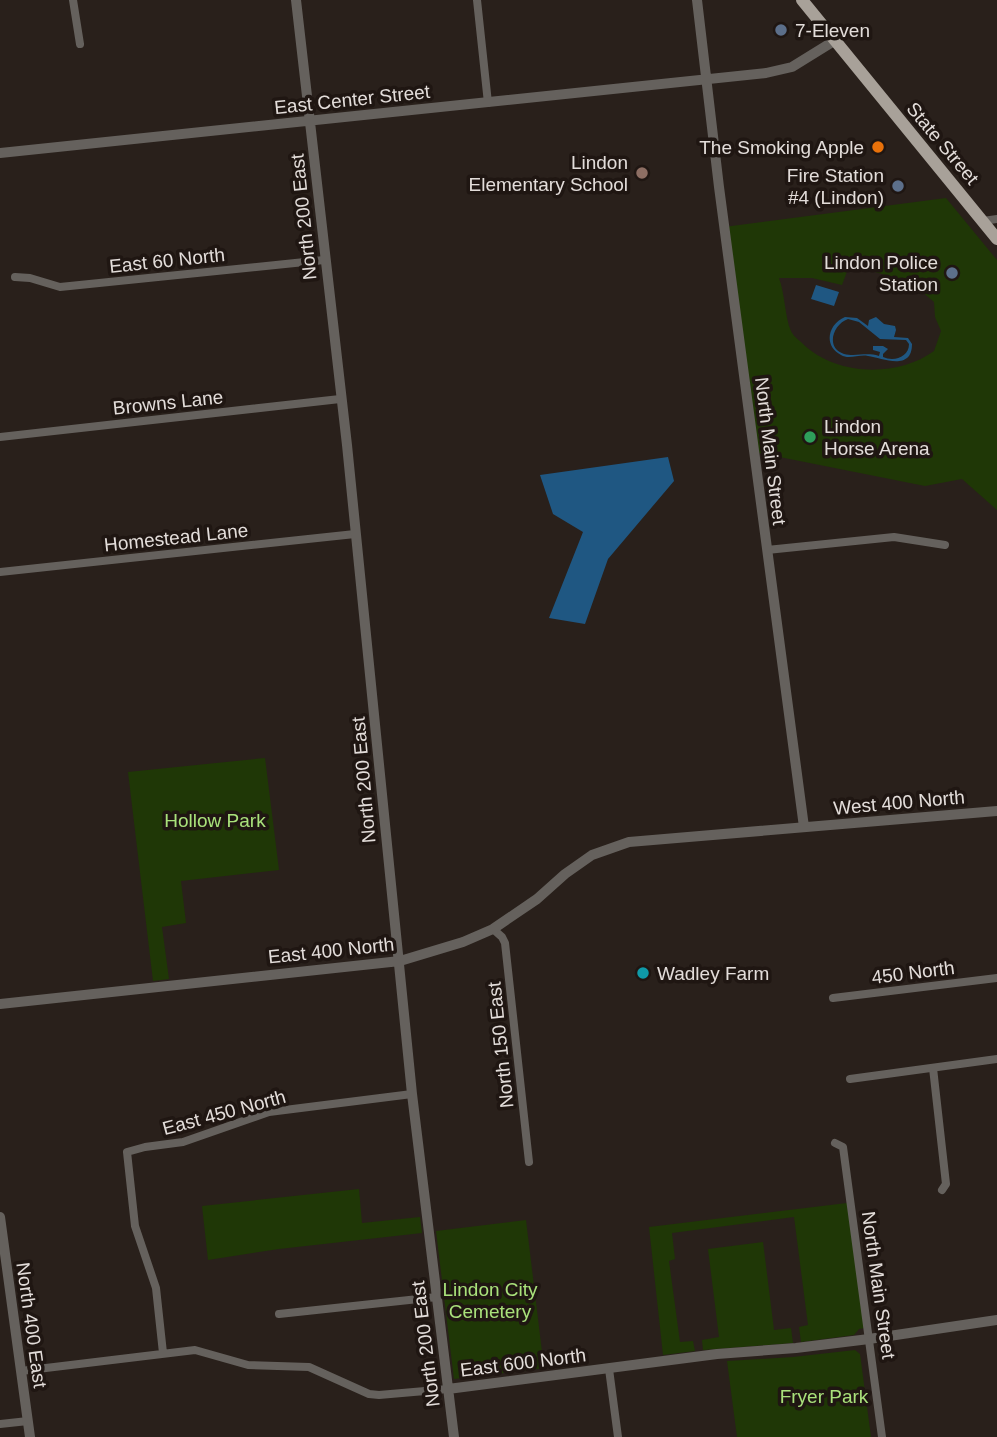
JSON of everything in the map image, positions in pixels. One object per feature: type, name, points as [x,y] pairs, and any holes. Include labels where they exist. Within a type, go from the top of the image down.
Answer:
[{"type":"main road","points":[[802,0],[834,41]]},
{"type":"main road","name":"State Street","points":[[834,41],[997,239]]},
{"type":"street","points":[[73,0],[80,44]]},
{"type":"street","name":"North 200 East","points":[[296,0],[355,534],[412,1094],[454,1437]]},
{"type":"street","points":[[477,0],[488,103]]},
{"type":"street","name":"North Main Street","points":[[697,0],[804,828]]},
{"type":"street","name":"East Center Street","points":[[0,153],[766,73],[792,67],[834,41]]},
{"type":"street","points":[[982,221],[997,219]]},
{"type":"street","name":"East 60 North","points":[[15,277],[30,278],[60,288],[324,260]]},
{"type":"street","name":"Browns Lane","points":[[0,437],[340,398]]},
{"type":"street","name":"Homestead Lane","points":[[0,572],[355,534]]},
{"type":"street","points":[[767,550],[894,537],[945,545]]},
{"type":"street","name":"West 400 North","points":[[804,828],[997,810]]},
{"type":"street","name":"East 400 North","points":[[0,1004],[400,961],[463,943],[493,929],[593,855],[629,842],[804,828]]},
{"type":"street","name":"North 150 East","points":[[493,929],[505,943],[529,1162]]},
{"type":"street","name":"450 North","points":[[833,998],[997,978]]},
{"type":"street","points":[[850,1079],[997,1059]]},
{"type":"street","points":[[933,1068],[946,1184],[942,1191]]},
{"type":"street","name":"East 450 North","points":[[163,1353],[156,1288],[135,1226],[127,1152],[183,1142],[269,1112],[412,1094]]},
{"type":"street","name":"North Main Street","points":[[835,1143],[843,1147],[882,1437]]},
{"type":"street","name":"North 400 East","points":[[0,1219],[30,1437]]},
{"type":"street","points":[[279,1314],[437,1297]]},
{"type":"street","name":"East 600 North","points":[[21,1371],[195,1350],[248,1365],[309,1367],[361,1391],[379,1395],[448,1389],[717,1354],[796,1348],[997,1321]]},
{"type":"street","points":[[609,1369],[618,1437]]},
{"type":"street","points":[[0,1424],[28,1421]]},
{"type":"green space","points":[[946,198],[997,260],[997,510],[962,479],[925,486],[754,452],[724,227]],"holes":[[[859,267],[885,275],[884,279],[920,290],[934,302],[935,317],[941,331],[934,351],[902,366],[866,370],[831,362],[816,354],[792,333],[779,278],[812,278],[842,285],[848,269],[857,272]]]},
{"type":"green space","name":"Hollow Park","points":[[265,758],[279,870],[181,881],[186,923],[162,927],[169,979],[153,981],[128,772]]},
{"type":"green space","points":[[359,1189],[362,1223],[420,1217],[422,1233],[208,1260],[202,1206]]},
{"type":"green space","points":[[847,1203],[865,1328],[859,1329],[854,1335],[801,1342],[799,1327],[808,1325],[794,1217],[672,1233],[675,1259],[669,1261],[680,1342],[693,1341],[695,1351],[663,1355],[649,1227]]},
{"type":"green space","name":"Lindon City Cemetery","points":[[526,1220],[544,1368],[454,1379],[436,1231]]},
{"type":"green space","points":[[763,1242],[774,1330],[791,1328],[793,1343],[703,1350],[702,1340],[719,1337],[708,1249]]},
{"type":"green space","name":"Fryer Park","points":[[855,1350],[860,1354],[871,1437],[737,1437],[727,1361]]},
{"type":"water","points":[[816,285],[839,292],[834,306],[811,299]]},
{"type":"water","points":[[845,317],[857,318],[868,326],[869,320],[876,317],[884,324],[895,326],[894,337],[908,338],[912,344],[911,353],[902,361],[841,355],[835,351],[830,341],[832,330],[839,320]],"holes":[[[848,319],[859,322],[880,339],[906,340],[909,344],[904,355],[892,359],[883,357],[888,349],[883,346],[873,346],[873,350],[880,352],[879,356],[848,355],[838,351],[833,342],[838,326]]]},
{"type":"water","points":[[668,457],[674,481],[608,559],[585,624],[549,618],[583,532],[553,514],[540,475]]},
{"type":"place","name":"7-Eleven","points":[[781,30]]},
{"type":"place","name":"The Smoking Apple","points":[[878,147]]},
{"type":"place","name":"Lindon Elementary School","points":[[642,173]]},
{"type":"place","name":"Fire Station #4 (Lindon)","points":[[898,186]]},
{"type":"place","name":"Lindon Police Station","points":[[952,273]]},
{"type":"place","name":"Lindon Horse Arena","points":[[810,437]]},
{"type":"place","name":"Wadley Farm","points":[[643,973]]}]
